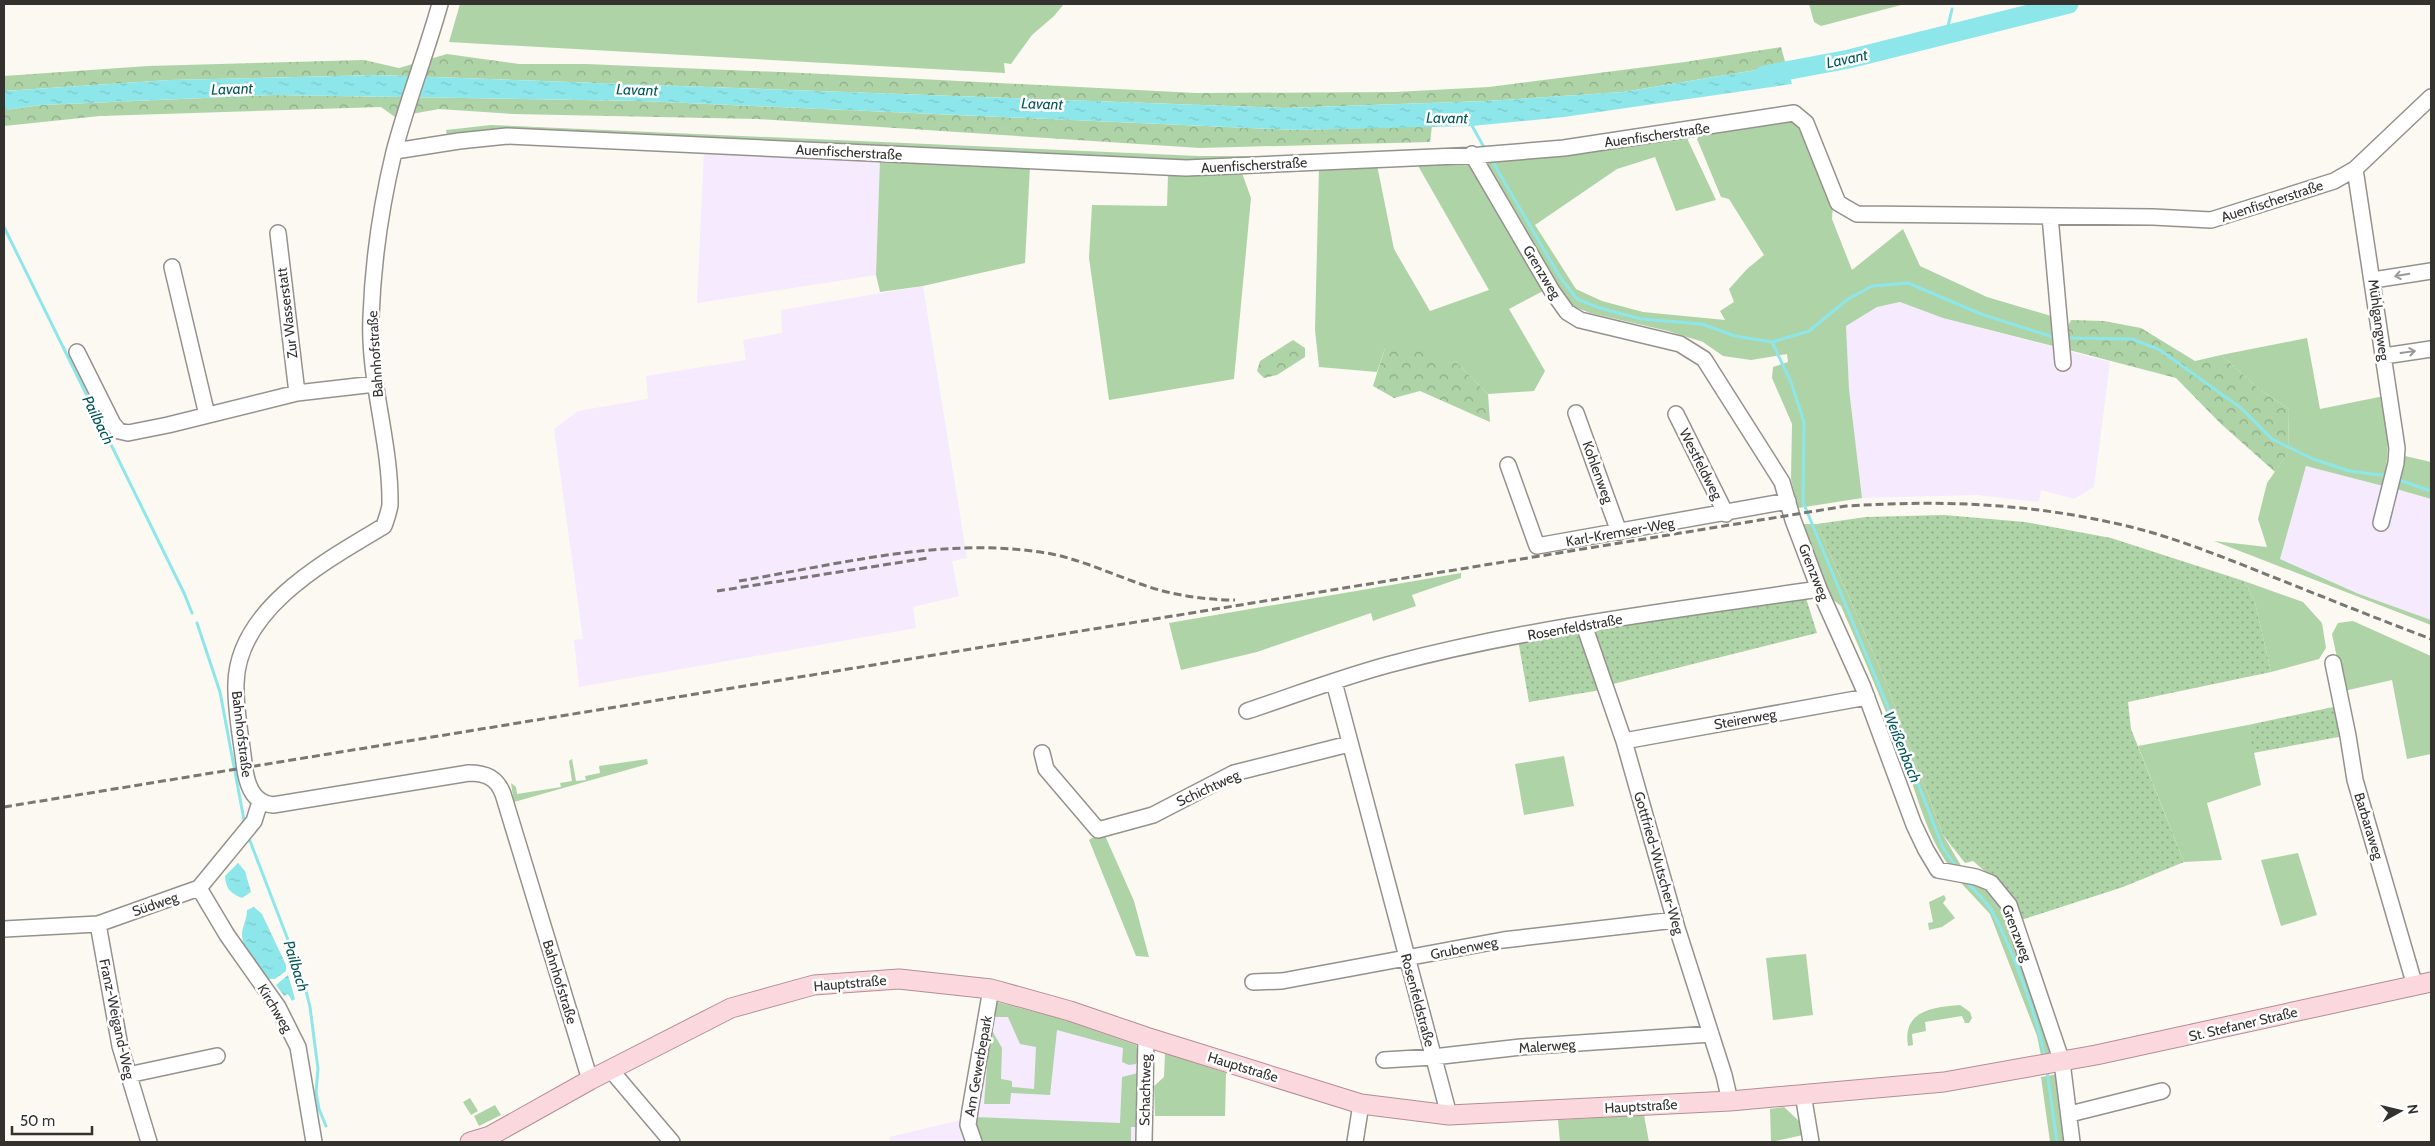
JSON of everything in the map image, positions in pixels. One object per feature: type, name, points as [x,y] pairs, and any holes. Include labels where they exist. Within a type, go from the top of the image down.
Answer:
[{"type":"main road","name":"Hauptstraße","points":[[470,1142],[491,1139],[610,1069],[731,1008],[814,984],[899,978],[991,989],[1070,1011],[1146,1037],[1361,1104],[1449,1115],[1730,1101],[1944,1082],[2052,1064]]},
{"type":"main road","name":"St. Stefaner Straße","points":[[2052,1064],[2423,984]]},
{"type":"street","name":"Bahnhofstraße","points":[[440,4],[395,151],[384,197],[374,266],[370,319],[375,384],[386,451],[390,506],[384,526],[333,556],[289,590],[264,613],[244,647],[236,682],[246,778],[253,795],[260,802],[283,804],[469,773],[482,773],[490,776],[498,784],[503,794],[590,1080]]},
{"type":"street","name":"Auenfischerstraße","points":[[395,151],[507,136],[1186,168],[1564,148],[1688,131],[1794,113],[1806,123],[1838,203],[1857,214],[2153,217],[2211,220],[2334,181],[2355,169],[2431,97]]},
{"type":"street","name":"Grenzweg","points":[[1476,154],[1552,292],[1567,312],[1580,320],[1680,344],[1704,359],[1782,482],[1819,589],[1867,697],[1914,825],[1926,850],[1938,870],[1976,877],[1991,883],[2008,905],[2052,1064],[2070,1114],[2072,1142]]},
{"type":"street","name":"Mühlgangweg","points":[[2355,169],[2397,448],[2393,477],[2381,523]]},
{"type":"street","points":[[2050,216],[2064,363]]},
{"type":"street","name":"Zur Wasserstatt","points":[[278,233],[297,393]]},
{"type":"street","points":[[172,267],[208,415]]},
{"type":"street","points":[[2373,280],[2431,271]]},
{"type":"street","points":[[2384,356],[2431,349]]},
{"type":"street","points":[[77,352],[113,424],[120,431],[128,433],[297,393],[375,384]]},
{"type":"street","name":"Kohlenweg","points":[[1576,413],[1619,532]]},
{"type":"street","name":"Westfeldweg","points":[[1676,414],[1726,514]]},
{"type":"street","name":"Karl-Kremser-Weg","points":[[1508,465],[1537,546],[1726,514],[1788,501]]},
{"type":"street","name":"Rosenfeldstraße","points":[[1247,711],[1390,664],[1467,646],[1584,625],[1819,589]]},
{"type":"street","name":"Gottfried-Wutscher-Weg","points":[[1584,625],[1624,742],[1730,1101]]},
{"type":"street","name":"Barbaraweg","points":[[2333,664],[2355,780],[2423,984]]},
{"type":"street","name":"Rosenfeldstraße","points":[[1334,682],[1432,1057],[1449,1115]]},
{"type":"street","name":"Steirerweg","points":[[1624,742],[1867,697]]},
{"type":"street","name":"Schichtweg","points":[[1042,753],[1046,769],[1098,830],[1153,815],[1234,773],[1349,744]]},
{"type":"street","points":[[199,888],[254,821],[260,802]]},
{"type":"street","name":"Südweg","points":[[4,929],[98,924],[199,888]]},
{"type":"street","name":"Kirchweg","points":[[199,888],[227,935],[278,1007],[298,1047],[314,1142]]},
{"type":"street","name":"Grubenweg","points":[[1253,982],[1282,981],[1503,940],[1675,920]]},
{"type":"street","name":"Franz-Weigand-Weg","points":[[98,924],[120,1046],[149,1142]]},
{"type":"street","name":"Am Gewerbepark","points":[[974,1142],[968,1125],[991,989]]},
{"type":"street","name":"Malerweg","points":[[1384,1060],[1432,1057],[1521,1047],[1711,1034]]},
{"type":"street","name":"Schachtweg","points":[[1144,1142],[1146,1037]]},
{"type":"street","points":[[128,1075],[217,1056]]},
{"type":"street","points":[[610,1069],[672,1142]]},
{"type":"street","points":[[2070,1114],[2162,1091]]},
{"type":"street","points":[[1803,1094],[1811,1142]]},
{"type":"street","points":[[1355,1142],[1361,1104]]},
{"type":"shaded area","points":[[704,150],[880,159],[876,275],[697,303]]},
{"type":"shaded area","points":[[923,286],[967,558],[952,561],[959,596],[913,607],[916,628],[579,687],[574,640],[583,639],[554,429],[578,411],[648,399],[646,376],[746,360],[743,340],[782,333],[781,310]]},
{"type":"shaded area","points":[[1900,302],[1943,318],[2110,362],[2094,487],[2074,499],[2041,490],[2039,502],[1977,495],[1862,498],[1849,389],[1846,326],[1877,307]]},
{"type":"shaded area","points":[[2306,466],[2431,499],[2431,620],[2359,594],[2280,559]]},
{"type":"shaded area","points":[[990,998],[1028,1007],[1146,1044],[1144,1142],[890,1142],[889,1137],[965,1119]]},
{"type":"green space","points":[[460,4],[1064,4],[1054,16],[1032,35],[1011,64],[1004,63],[1005,73],[449,42]]},
{"type":"green space","points":[[1809,4],[1905,4],[1821,26],[1814,22]]},
{"type":"green space","points":[[1781,47],[1786,65],[1623,92],[1487,101],[1284,108],[379,75],[170,80],[4,91],[4,76],[148,66],[364,60],[399,68],[447,54],[519,64],[586,64],[803,73],[1196,93],[1395,92],[1489,87],[1685,62]]},
{"type":"green space","points":[[273,95],[641,101],[1297,130],[1432,126],[1430,142],[1200,148],[757,119],[513,114],[439,109],[395,117],[381,107],[100,116],[4,126],[4,110],[42,105]]},
{"type":"green space","points":[[1792,119],[1800,125],[1833,206],[1832,219],[1852,270],[1903,229],[1920,266],[1987,297],[2051,316],[2053,346],[1943,318],[1900,302],[1877,307],[1846,326],[1849,389],[1862,498],[1798,508],[1791,479],[1792,424],[1772,378],[1773,367],[1788,362],[1787,354],[1751,360],[1723,356],[1703,342],[1668,331],[1590,313],[1570,305],[1552,281],[1486,163],[1686,136],[1716,200],[1676,211],[1655,157],[1617,169],[1535,225],[1576,289],[1602,301],[1643,312],[1725,320],[1720,311],[1734,302],[1729,289],[1747,269],[1764,255],[1729,199],[1721,197],[1697,139],[1701,133]]},
{"type":"green space","points":[[491,125],[1199,156],[1261,156],[1261,158],[1194,163],[447,136],[446,130]]},
{"type":"green space","points":[[880,159],[1030,166],[1025,263],[923,286],[880,292],[876,275]]},
{"type":"green space","points":[[1465,161],[1474,168],[1545,290],[1509,309],[1545,371],[1534,391],[1488,394],[1456,362],[1385,348],[1377,372],[1319,367],[1315,330],[1319,167],[1377,165],[1394,249],[1430,311],[1489,290],[1417,164]]},
{"type":"green space","points":[[1241,170],[1251,198],[1234,379],[1109,400],[1089,258],[1092,205],[1167,206],[1168,175]]},
{"type":"green space","points":[[2071,320],[2104,321],[2141,328],[2195,361],[2221,355],[2260,390],[2289,409],[2288,453],[2275,472],[2220,423],[2176,378],[2069,350],[2066,330]]},
{"type":"green space","points":[[2307,338],[2320,409],[2384,396],[2387,462],[2383,486],[2306,466],[2280,559],[2359,594],[2431,620],[2431,625],[2214,541],[2267,547],[2258,519],[2267,483],[2288,453],[2289,409],[2260,390],[2221,355]]},
{"type":"green space","points":[[1293,340],[1305,348],[1305,357],[1277,375],[1264,378],[1257,371],[1260,361]]},
{"type":"green space","points":[[1395,343],[1456,362],[1488,394],[1490,422],[1420,391],[1394,398],[1373,386],[1385,348]]},
{"type":"green space","points":[[2405,456],[2431,462],[2431,499],[2396,489]]},
{"type":"green space","points":[[1944,515],[2025,522],[2111,538],[2244,581],[2255,602],[2271,672],[2128,702],[2131,729],[2184,862],[2123,887],[2021,920],[2012,895],[1973,861],[1965,863],[1943,835],[1883,675],[1817,524],[1866,517]]},
{"type":"green space","points":[[1802,524],[1817,524],[1883,675],[1943,835],[1963,869],[1950,867],[1927,826],[1872,678],[1841,606],[1831,598]]},
{"type":"green space","points":[[1461,573],[1461,578],[1412,595],[1416,606],[1373,621],[1371,613],[1257,652],[1181,670],[1169,623]]},
{"type":"green space","points":[[2244,581],[2303,602],[2322,623],[2326,648],[2319,659],[2271,672],[2255,602]]},
{"type":"green space","points":[[1805,595],[1817,633],[1609,685],[1593,636],[1599,628]]},
{"type":"green space","points":[[2353,621],[2431,656],[2431,754],[2407,759],[2392,680],[2344,691],[2332,634],[2338,623]]},
{"type":"green space","points":[[1573,632],[1582,637],[1601,690],[1529,702],[1518,640]]},
{"type":"green space","points":[[2338,706],[2344,736],[2253,753],[2248,725]]},
{"type":"green space","points":[[2248,725],[2261,785],[2207,803],[2222,860],[2184,862],[2138,746]]},
{"type":"green space","points":[[1564,756],[1574,806],[1524,815],[1515,764]]},
{"type":"green space","points":[[572,759],[576,781],[586,780],[585,776],[600,773],[599,766],[647,759],[648,764],[514,802],[511,783],[516,787],[517,794],[561,787],[560,783],[572,781],[569,761]]},
{"type":"green space","points":[[1103,831],[1134,901],[1149,957],[1136,956],[1089,840]]},
{"type":"green space","points":[[2298,853],[2317,915],[2281,926],[2261,860]]},
{"type":"green space","points":[[1965,880],[1986,888],[2002,905],[2053,1053],[2041,1055],[2037,1036],[1990,914],[1962,884]]},
{"type":"green space","points":[[1944,895],[1946,899],[1943,903],[1955,918],[1942,927],[1929,930],[1928,923],[1933,922],[1929,902]]},
{"type":"green space","points":[[1806,954],[1813,1015],[1773,1020],[1766,958]]},
{"type":"green space","points":[[997,1002],[1059,1018],[1136,1045],[1139,1055],[1136,1064],[1129,1065],[1122,1062],[1123,1048],[1057,1030],[1050,1095],[1011,1093],[1010,1104],[984,1104],[990,1027],[1002,1048],[1001,1079],[1012,1081],[1012,1087],[1034,1089],[1036,1047],[1020,1044],[1008,1017],[995,1017],[992,1012]]},
{"type":"green space","points":[[1960,1005],[1970,1012],[1972,1018],[1969,1023],[1965,1023],[1962,1016],[1925,1022],[1926,1031],[1912,1034],[1913,1045],[1908,1046],[1907,1034],[1915,1018],[1931,1009]]},
{"type":"green space","points":[[1165,1053],[1226,1073],[1225,1116],[1155,1116],[1154,1086],[1164,1077]]},
{"type":"green space","points":[[1138,1073],[1140,1127],[1131,1127],[1131,1142],[979,1142],[974,1117],[1120,1123],[1122,1077]]},
{"type":"green space","points":[[2058,1074],[2066,1142],[2050,1142],[2041,1077]]},
{"type":"green space","points":[[470,1098],[478,1111],[471,1115],[463,1102]]},
{"type":"green space","points":[[495,1105],[501,1115],[479,1126],[474,1116]]},
{"type":"green space","points":[[1784,1107],[1801,1123],[1803,1135],[1771,1142],[1770,1109]]},
{"type":"green space","points":[[1644,1115],[1649,1142],[1560,1142],[1558,1120]]},
{"type":"water","points":[[1786,65],[1792,84],[1564,117],[1472,126],[1297,130],[641,101],[273,95],[42,105],[4,110],[4,91],[170,80],[379,75],[1284,108],[1487,101],[1623,92]]},
{"type":"water","points":[[238,863],[245,871],[251,892],[242,898],[229,890],[225,876]]},
{"type":"water","points":[[254,907],[262,914],[286,965],[286,971],[275,979],[266,979],[250,957],[242,939],[247,910]]},
{"type":"water","points":[[288,975],[295,999],[292,1001],[288,994],[284,996],[276,985]]},
{"type":"waterway","name":"Lavant","points":[[1764,75],[1849,59],[2069,4]]},
{"type":"waterway","points":[[1946,35],[1952,9]]},
{"type":"waterway","points":[[1471,124],[1485,149]]},
{"type":"waterway","points":[[1491,159],[1560,277],[1577,299],[1600,308],[1641,319],[1702,324],[1735,336],[1772,342],[1809,331],[1848,299],[1872,286],[1908,283],[1981,314],[2056,338]]},
{"type":"waterway","name":"Pailbach","points":[[4,227],[184,593],[192,613]]},
{"type":"waterway","points":[[2065,338],[2132,339],[2160,350],[2241,408],[2272,439],[2313,459],[2349,471],[2388,476]]},
{"type":"waterway","name":"Weißenbach","points":[[1772,342],[1791,382],[1804,422],[1803,502],[1895,724],[1943,848],[1957,868]]},
{"type":"waterway","points":[[2396,479],[2431,491]]},
{"type":"waterway","name":"Pailbach","points":[[197,623],[220,692],[244,820]]},
{"type":"waterway","name":"Pailbach","points":[[250,841],[303,979],[310,1007],[318,1069],[316,1092],[319,1109],[326,1126]]},
{"type":"waterway","name":"Weißenbach","points":[[1966,881],[1984,900],[2001,928],[2024,984],[2045,1058]]},
{"type":"waterway","name":"Weißenbach","points":[[2047,1071],[2057,1142]]},
{"type":"railway","points":[[4,807],[1846,506],[1918,503],[1987,505],[2056,512],[2127,526],[2201,549],[2431,639]]},
{"type":"railway","points":[[739,581],[895,554],[974,548],[1013,549],[1063,557],[1171,593],[1209,599],[1235,600]]},
{"type":"railway","points":[[717,591],[928,558]]}]
